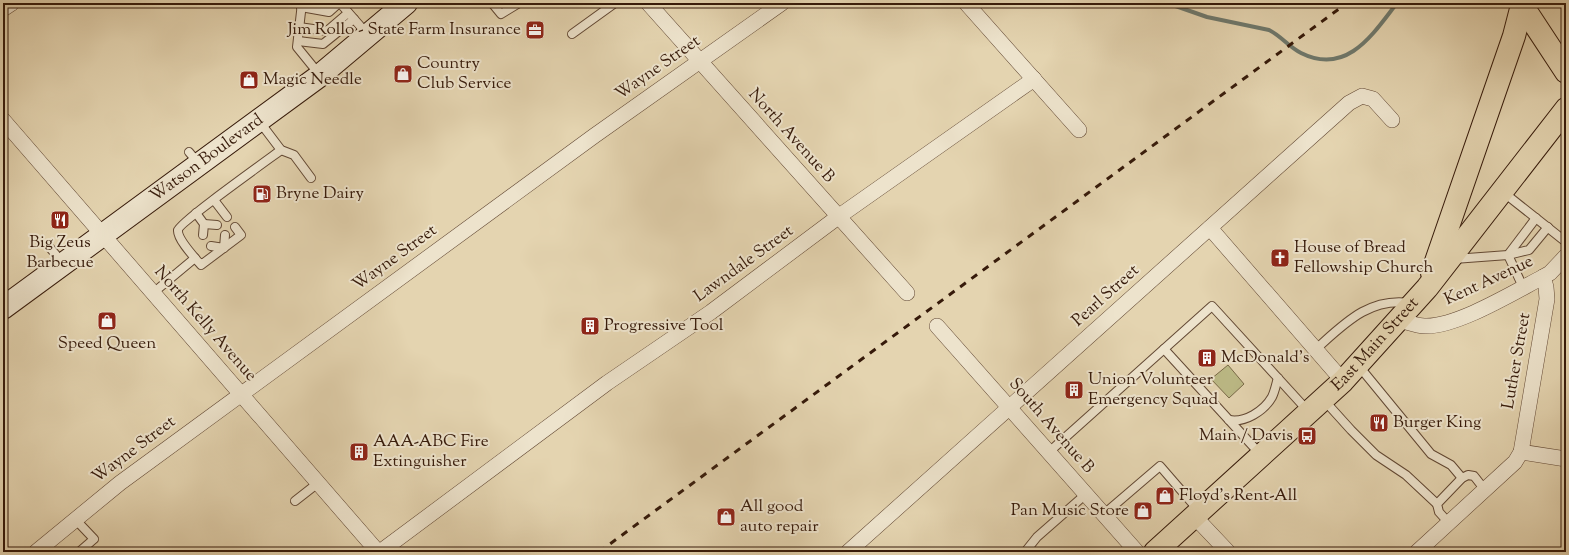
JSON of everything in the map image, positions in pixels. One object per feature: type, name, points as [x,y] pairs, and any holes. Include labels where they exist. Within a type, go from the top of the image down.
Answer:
[{"type":"main road","points":[[1521,4],[1566,72]]},
{"type":"main road","points":[[1420,296],[1514,36],[1521,4]]},
{"type":"main road","name":"East Main Street","points":[[1155,552],[1343,380],[1399,320],[1450,259],[1566,109]]},
{"type":"street","points":[[3,9],[12,3]]},
{"type":"street","name":"Watson Boulevard","points":[[3,308],[57,256],[102,235],[194,158],[259,121],[321,75],[406,3]]},
{"type":"street","name":"North Avenue B","points":[[648,3],[907,293]]},
{"type":"street","name":"Wayne Street","points":[[36,552],[112,489],[241,394],[594,136],[782,3]]},
{"type":"street","points":[[966,3],[1079,130]]},
{"type":"street","name":"Lawndale Street","points":[[379,552],[602,387],[711,312],[838,217],[1034,79]]},
{"type":"street","name":"Pearl Street","points":[[848,552],[1009,407],[1099,329],[1349,103],[1362,96],[1373,99],[1392,120]]},
{"type":"street","name":"North Kelly Avenue","points":[[3,120],[52,183],[102,235],[379,552]]},
{"type":"street","points":[[1210,228],[1343,380]]},
{"type":"street","name":"Kent Avenue","points":[[1399,320],[1424,326],[1438,325],[1471,314],[1550,273],[1566,256]]},
{"type":"street","name":"Luther Street","points":[[1521,452],[1547,299],[1543,277]]},
{"type":"street","name":"South Avenue B","points":[[937,326],[1137,552]]},
{"type":"street","points":[[1417,552],[1515,462],[1521,452],[1566,459]]},
{"type":"street","points":[[1197,514],[1228,552]]},
{"type":"lane","points":[[321,75],[297,47],[301,5],[329,12],[340,3],[368,36]]},
{"type":"lane","points":[[492,3],[502,14],[519,3]]},
{"type":"lane","points":[[572,34],[615,3]]},
{"type":"lane","points":[[299,27],[327,31],[351,16]]},
{"type":"lane","points":[[298,40],[323,44],[351,16]]},
{"type":"lane","points":[[259,121],[281,150],[294,155],[311,178]]},
{"type":"lane","points":[[236,227],[241,235],[201,265],[179,237],[178,230],[180,226],[196,213],[281,150]]},
{"type":"lane","points":[[1502,191],[1566,242]]},
{"type":"lane","points":[[214,200],[227,217]]},
{"type":"lane","points":[[196,213],[204,224],[203,235]]},
{"type":"lane","points":[[1508,254],[1536,218]]},
{"type":"lane","points":[[204,224],[217,225]]},
{"type":"lane","points":[[1450,259],[1508,254],[1530,250],[1548,227]]},
{"type":"lane","points":[[224,248],[225,235]]},
{"type":"lane","points":[[211,246],[224,248]]},
{"type":"lane","points":[[1508,254],[1523,287]]},
{"type":"lane","points":[[153,293],[195,258]]},
{"type":"lane","points":[[1316,349],[1344,323],[1374,305],[1402,302],[1420,296]]},
{"type":"lane","points":[[1049,452],[1212,306],[1278,378],[1315,406],[1351,430],[1376,454],[1406,475],[1437,504],[1439,512],[1449,523]]},
{"type":"lane","points":[[1164,349],[1261,455]]},
{"type":"lane","points":[[1358,364],[1431,454],[1451,465],[1462,478]]},
{"type":"lane","points":[[1229,420],[1243,420],[1261,410],[1273,395],[1278,378]]},
{"type":"lane","points":[[1104,514],[1160,466],[1197,514]]},
{"type":"lane","points":[[1437,504],[1462,478],[1468,475],[1474,476],[1485,490]]},
{"type":"lane","points":[[294,500],[318,482]]},
{"type":"lane","points":[[1026,552],[1037,537],[1086,494]]},
{"type":"lane","points":[[75,519],[94,539],[79,552]]},
{"type":"shaded area","points":[[1228,365],[1244,384],[1229,398],[1211,379]]},
{"type":"waterway","points":[[1167,3],[1207,17],[1269,30],[1301,53],[1317,59],[1332,59],[1345,55],[1357,48],[1368,39],[1397,3]]},
{"type":"railway","points":[[599,552],[1347,3]]},
{"type":"place","name":"Jim Rollo - State Farm Insurance","points":[[535,30]]},
{"type":"place","name":"Country Club Service","points":[[403,74]]},
{"type":"place","name":"Magic Needle","points":[[249,80]]},
{"type":"place","name":"Bryne Dairy","points":[[262,194]]},
{"type":"place","name":"Big Zeus Barbecue","points":[[60,220]]},
{"type":"place","name":"House of Bread Fellowship Church","points":[[1280,258]]},
{"type":"place","name":"Speed Queen","points":[[107,321]]},
{"type":"place","name":"Progressive Tool","points":[[590,326]]},
{"type":"place","name":"McDonald's","points":[[1207,358]]},
{"type":"place","name":"Union Volunteer Emergency Squad","points":[[1074,390]]},
{"type":"place","name":"Burger King","points":[[1379,423]]},
{"type":"place","name":"Main / Davis","points":[[1307,436]]},
{"type":"place","name":"AAA-ABC Fire Extinguisher","points":[[359,452]]},
{"type":"place","name":"Floyd's Rent-All","points":[[1165,496]]},
{"type":"place","name":"Pan Music Store","points":[[1143,511]]},
{"type":"place","name":"All good auto repair","points":[[726,517]]}]
